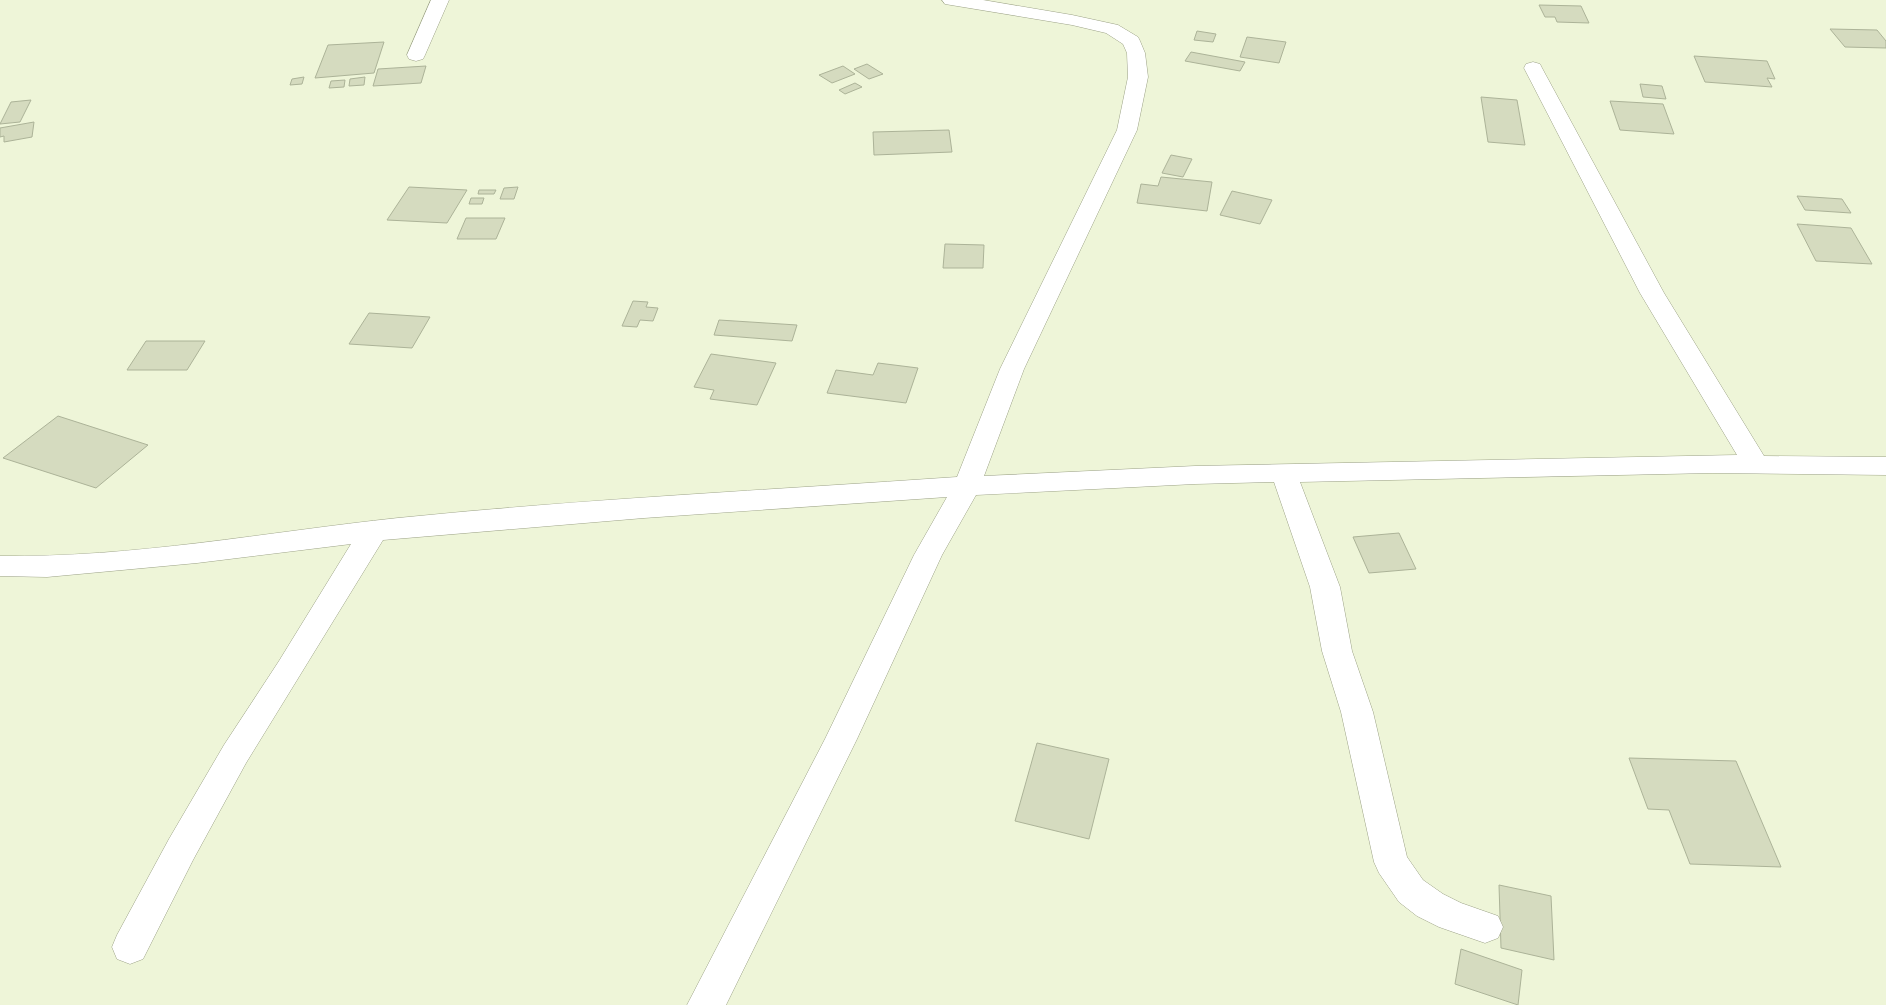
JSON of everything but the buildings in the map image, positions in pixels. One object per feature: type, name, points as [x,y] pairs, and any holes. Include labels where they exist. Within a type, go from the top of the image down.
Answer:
[{"type":"street","points":[[416,55],[440,0]]},
{"type":"street","points":[[706,1005],[756,910],[828,765],[928,554],[967,486],[1012,369],[1127,130],[1138,77],[1136,53],[1131,41],[1112,30],[1072,20],[951,0]]},
{"type":"street","points":[[1533,68],[1652,293],[1756,464]]},
{"type":"street","points":[[0,566],[46,567],[197,553],[374,531],[644,508],[967,486],[1185,476],[1702,464],[1886,466]]},
{"type":"street","points":[[1284,474],[1325,587],[1337,651],[1358,712],[1391,862],[1411,891],[1430,905],[1452,916],[1485,927]]},
{"type":"street","points":[[130,947],[163,880],[236,753],[287,674],[348,570],[374,531]]}]
